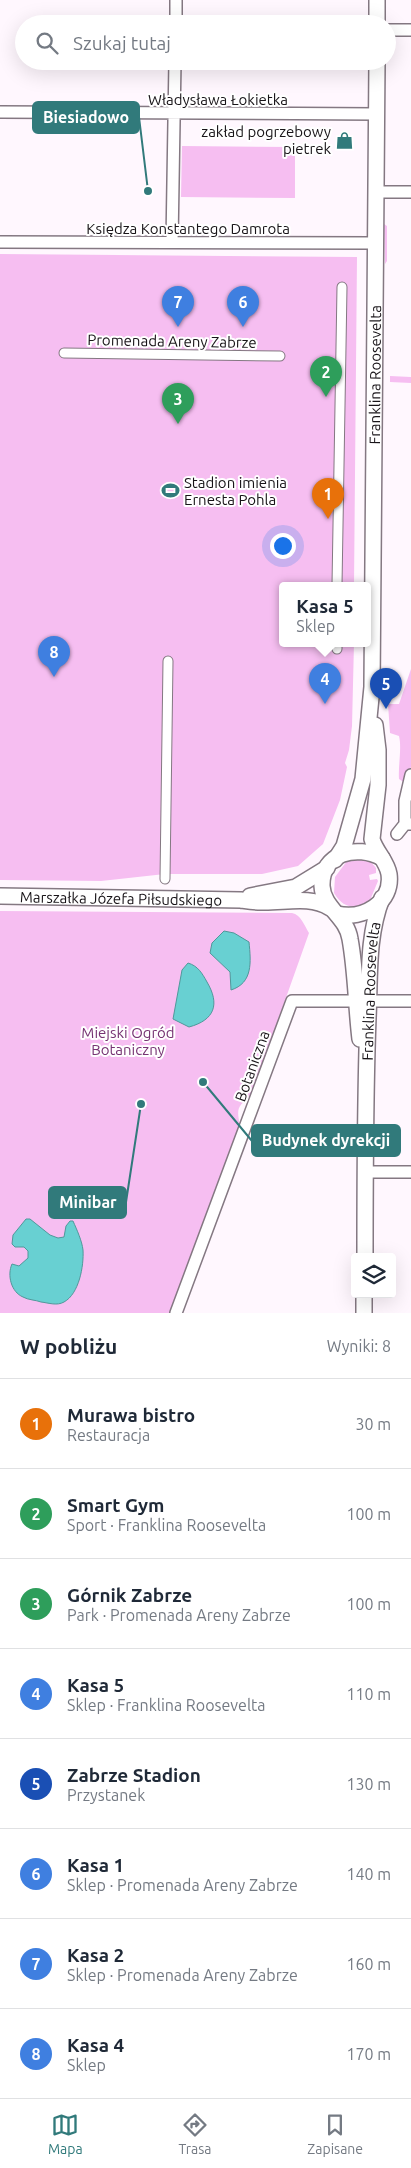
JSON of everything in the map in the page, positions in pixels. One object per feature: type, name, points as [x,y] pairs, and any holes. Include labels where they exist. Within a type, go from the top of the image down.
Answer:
[{"type":"street","points":[[176,0],[176,15]]},
{"type":"street","points":[[377,0],[377,15]]},
{"type":"street","points":[[396,30],[411,30]]},
{"type":"street","points":[[172,242],[175,70]]},
{"type":"street","name":"Franklina Roosevelta","points":[[331,864],[346,842],[363,779],[372,687],[377,70]]},
{"type":"street","name":"Władysława Łokietka","points":[[0,112],[376,114]]},
{"type":"street","points":[[375,192],[411,192]]},
{"type":"street","name":"Księdza Konstantego Damrota","points":[[0,242],[375,243]]},
{"type":"street","points":[[338,582],[342,287]]},
{"type":"street","name":"Promenada Areny Zabrze","points":[[64,353],[280,356]]},
{"type":"street","points":[[165,879],[168,661]]},
{"type":"street","name":"Franklina Roosevelta","points":[[372,687],[379,764],[378,793],[372,838],[374,846],[382,858]]},
{"type":"street","points":[[397,834],[408,824],[405,800],[411,775]]},
{"type":"street","points":[[359,850],[382,858],[389,880],[382,898],[372,910],[351,916],[334,911],[323,895],[322,888],[331,864],[345,853],[359,850]]},
{"type":"street","name":"Marszałka Józefa Piłsudskiego","points":[[241,900],[259,893],[296,887],[331,864]]},
{"type":"street","name":"Marszałka Józefa Piłsudskiego","points":[[0,896],[241,900],[260,902],[315,901],[334,911]]},
{"type":"street","name":"Franklina Roosevelta","points":[[362,1001],[374,926],[382,898]]},
{"type":"street","name":"Franklina Roosevelta","points":[[334,911],[345,925],[350,937],[362,1001],[366,1085],[365,1253]]},
{"type":"street","points":[[362,1001],[411,1001]]},
{"type":"street","name":"Botaniczna","points":[[176,1313],[292,1002],[362,1001]]},
{"type":"street","points":[[365,1172],[411,1172]]},
{"type":"street","points":[[364,1298],[364,1313]]},
{"type":"green space","points":[[182,146],[295,147],[295,198],[181,197]]},
{"type":"green space","points":[[384,224],[387,226],[387,261],[385,264]]},
{"type":"green space","points":[[0,254],[357,257],[354,582],[279,582],[279,647],[354,647],[352,726],[349,750],[345,763],[347,767],[340,800],[323,844],[298,866],[262,874],[165,874],[101,881],[0,880]]},
{"type":"green space","points":[[390,376],[411,377],[411,383],[390,382]]},
{"type":"green space","points":[[411,669],[411,767],[405,783],[399,779],[400,741],[399,736],[390,733],[388,704],[399,704]]},
{"type":"green space","points":[[350,857],[364,859],[371,862],[376,868],[376,873],[369,875],[370,880],[377,879],[378,881],[368,905],[348,906],[341,902],[334,893],[335,877]]},
{"type":"green space","name":"Miejski Ogród Botaniczny","points":[[0,911],[292,913],[300,918],[309,933],[251,1096],[239,1108],[240,1125],[172,1313],[0,1313]]},
{"type":"water","points":[[224,931],[234,933],[249,942],[250,964],[247,977],[238,987],[231,990],[230,972],[210,953],[212,943]]},
{"type":"water","points":[[188,963],[197,968],[203,976],[211,990],[214,1004],[213,1010],[205,1020],[189,1027],[173,1019],[182,970]]},
{"type":"water","points":[[26,1219],[30,1219],[50,1235],[58,1238],[64,1237],[66,1226],[70,1221],[73,1221],[83,1250],[83,1264],[77,1286],[64,1302],[53,1304],[27,1299],[19,1295],[11,1283],[10,1273],[12,1264],[19,1266],[28,1258],[28,1251],[24,1247],[15,1247],[12,1244],[13,1235]]},
{"type":"place","name":"zakład pogrzebowy pietrek","points":[[345,140]]},
{"type":"place","name":"Biesiadowo","points":[[148,191]]},
{"type":"place","name":"Kasa 2","points":[[178,327]]},
{"type":"place","name":"Kasa 1","points":[[243,327]]},
{"type":"place","name":"Smart Gym","points":[[326,397]]},
{"type":"place","name":"Górnik Zabrze","points":[[178,424]]},
{"type":"place","name":"Stadion imienia Ernesta Pohla","points":[[170,491]]},
{"type":"place","name":"Murawa bistro","points":[[328,519]]},
{"type":"place","name":"Kasa 4","points":[[54,677]]},
{"type":"place","name":"Kasa 5","points":[[325,704]]},
{"type":"place","name":"Zabrze Stadion","points":[[386,709]]},
{"type":"place","name":"Budynek dyrekcji","points":[[203,1082]]},
{"type":"place","name":"Minibar","points":[[141,1104]]}]
